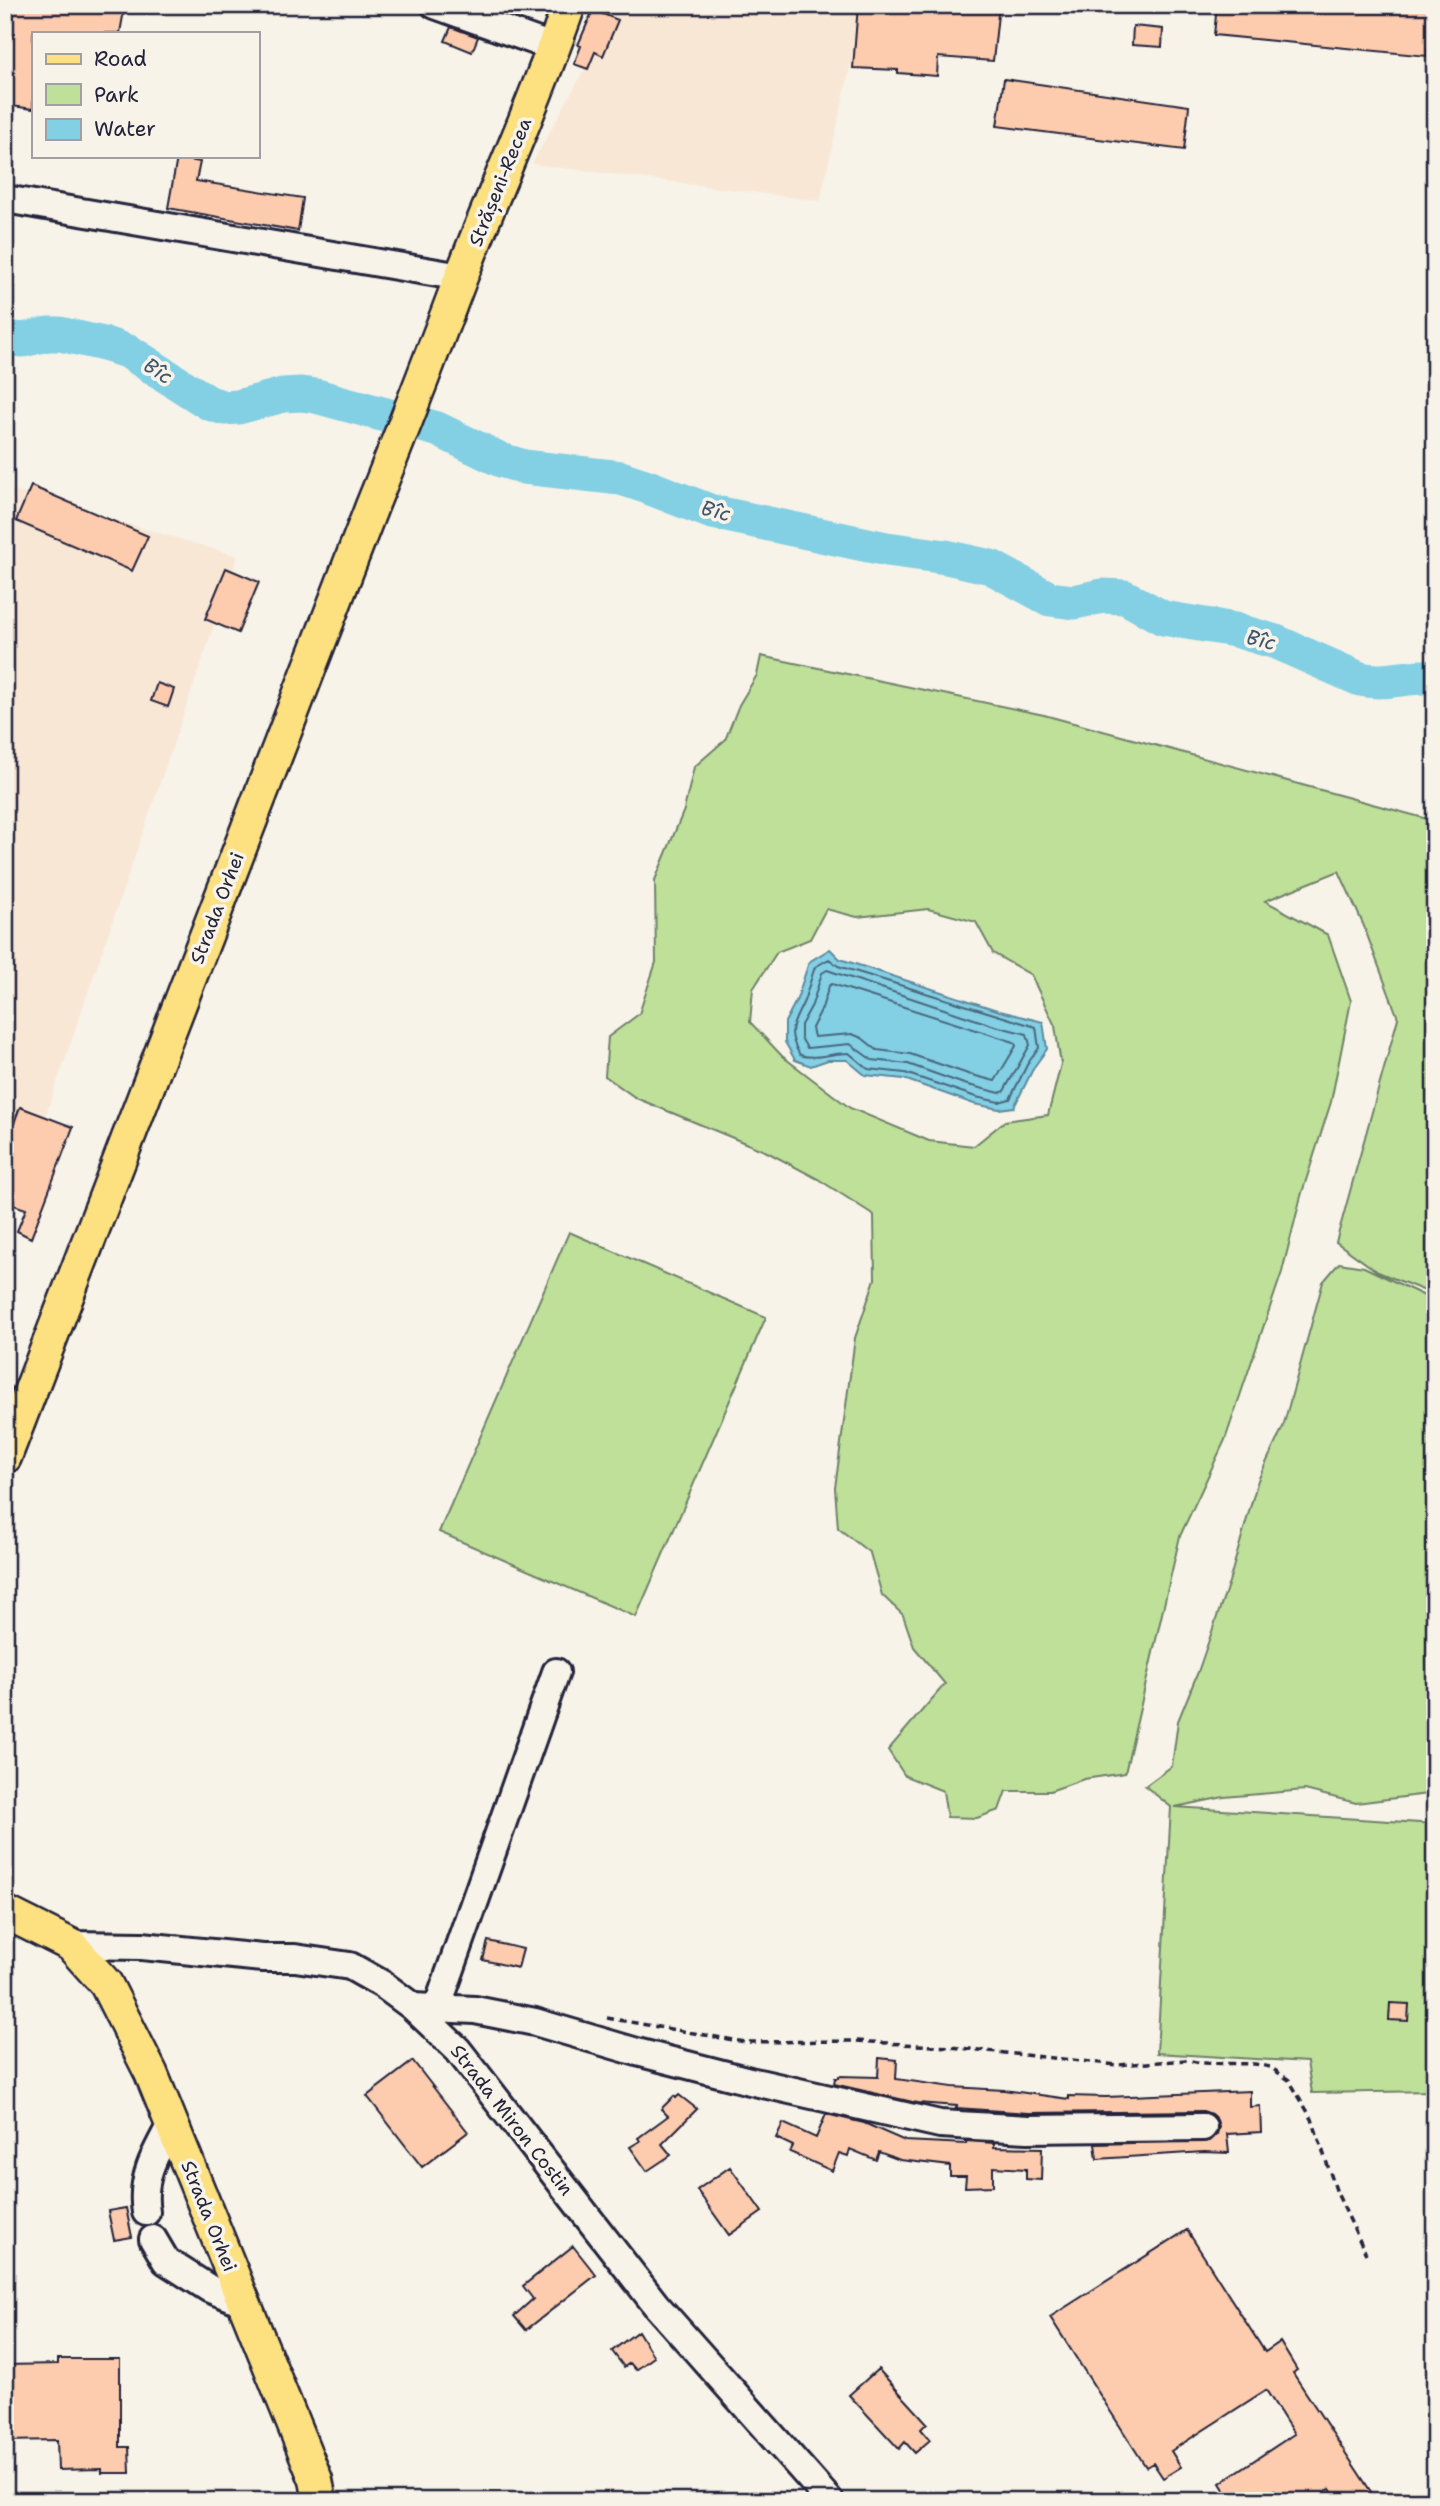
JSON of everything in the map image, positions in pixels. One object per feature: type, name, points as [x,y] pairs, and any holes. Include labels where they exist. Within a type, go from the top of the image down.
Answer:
[{"type":"main road","name":"Strășeni-Recea","points":[[431,359],[461,277],[555,48],[569,5]]},
{"type":"main road","name":"Strada Orhei","points":[[5,1457],[431,359]]},
{"type":"main road","name":"Strada Miron Costin","points":[[5,1912],[71,1945]]},
{"type":"main road","name":"Strada Orhei","points":[[71,1945],[106,1984],[151,2073],[322,2494]]},
{"type":"street","points":[[435,5],[555,48]]},
{"type":"street","points":[[5,199],[461,277]]},
{"type":"street","points":[[556,1672],[425,2008],[475,2010],[535,2022],[750,2081],[940,2124],[1028,2129],[1203,2127]]},
{"type":"street","name":"Strada Miron Costin","points":[[71,1945],[142,1946],[263,1958],[295,1958],[350,1966],[425,2008],[656,2305],[830,2501]]},
{"type":"street","points":[[146,2212],[146,2178],[152,2159],[172,2123]]},
{"type":"street","points":[[153,2239],[166,2260],[210,2289],[245,2303]]},
{"type":"path","points":[[594,2016],[745,2042],[855,2041],[950,2047],[1118,2066],[1187,2060],[1270,2067],[1289,2080],[1312,2119],[1337,2193],[1366,2254]]},
{"type":"shaded area","points":[[620,5],[864,5],[820,201],[532,164]]},
{"type":"shaded area","points":[[5,488],[238,556],[5,1234]]},
{"type":"green space","points":[[761,656],[1044,715],[1435,821],[1435,1295],[1378,1272],[1336,1242],[1398,1018],[1363,924],[1339,871],[1265,901],[1328,935],[1351,1001],[1331,1102],[1301,1196],[1282,1272],[1225,1440],[1180,1536],[1125,1773],[1084,1779],[1050,1791],[1006,1791],[999,1810],[977,1818],[947,1817],[943,1791],[905,1776],[888,1750],[945,1684],[914,1647],[903,1615],[882,1595],[870,1553],[838,1528],[835,1488],[855,1338],[875,1279],[874,1215],[818,1179],[767,1152],[636,1098],[605,1076],[608,1037],[639,1014],[656,962],[655,880],[684,810],[694,767],[725,740],[739,705],[757,675]],"holes":[[[826,909],[857,917],[928,909],[976,922],[993,953],[1031,975],[1055,1026],[1061,1064],[1048,1115],[1005,1121],[974,1146],[929,1141],[850,1108],[782,1056],[750,1022],[753,989],[777,952],[810,939]]]},
{"type":"green space","points":[[569,1232],[766,1317],[636,1617],[439,1532]]},
{"type":"green space","points":[[1339,1263],[1364,1267],[1435,1301],[1435,1793],[1356,1803],[1305,1790],[1224,1797],[1175,1807],[1435,1824],[1435,2091],[1312,2093],[1307,2062],[1157,2053],[1171,1807],[1145,1786],[1172,1766],[1178,1721],[1229,1582],[1258,1480],[1283,1427],[1323,1282]]},
{"type":"water","points":[[830,949],[840,959],[1000,1011],[1043,1022],[1047,1049],[1034,1067],[1014,1107],[999,1109],[974,1104],[904,1079],[865,1075],[847,1060],[828,1060],[811,1066],[795,1060],[785,1042],[785,1022],[797,999],[809,962]]},
{"type":"building","points":[[5,5],[125,5],[120,32],[32,32],[32,109],[5,105]]},
{"type":"building","points":[[858,5],[999,5],[993,61],[938,57],[937,76],[898,73],[898,70],[853,68]]},
{"type":"building","points":[[1217,5],[1432,5],[1427,56],[1214,35]]},
{"type":"building","points":[[593,10],[618,20],[603,56],[595,52],[588,69],[574,64],[581,46],[578,45]]},
{"type":"building","points":[[1133,26],[1163,29],[1162,47],[1132,45]]},
{"type":"building","points":[[451,27],[478,37],[472,52],[445,41]]},
{"type":"building","points":[[1004,79],[1189,106],[1184,150],[997,126]]},
{"type":"building","points":[[177,158],[200,162],[196,181],[303,198],[298,231],[168,208]]},
{"type":"building","points":[[31,486],[148,536],[132,571],[16,521]]},
{"type":"building","points":[[226,568],[259,582],[238,633],[205,619]]},
{"type":"building","points":[[157,683],[174,689],[168,707],[151,701]]},
{"type":"building","points":[[20,1107],[73,1127],[31,1238],[17,1231],[26,1209],[5,1202],[5,1120],[14,1123]]},
{"type":"building","points":[[488,1941],[523,1949],[518,1968],[483,1960]]},
{"type":"building","points":[[1390,2003],[1409,2004],[1408,2021],[1389,2020]]},
{"type":"building","points":[[879,2058],[897,2060],[896,2079],[1069,2099],[1069,2096],[1250,2091],[1250,2107],[1260,2106],[1261,2132],[1227,2134],[1229,2153],[1204,2152],[1097,2159],[1095,2144],[1210,2141],[1217,2134],[1217,2120],[1203,2111],[1028,2113],[956,2108],[957,2106],[917,2103],[834,2084],[835,2078],[839,2076],[878,2077]]},
{"type":"building","points":[[413,2061],[468,2132],[422,2167],[367,2096]]},
{"type":"building","points":[[679,2095],[697,2109],[662,2144],[671,2155],[647,2171],[630,2147],[668,2116],[661,2109],[674,2096],[676,2098]]},
{"type":"building","points":[[826,2114],[864,2123],[905,2141],[966,2144],[966,2141],[994,2143],[994,2147],[1042,2148],[1041,2180],[1026,2179],[1026,2169],[993,2167],[993,2186],[965,2187],[966,2176],[950,2176],[950,2166],[900,2160],[879,2152],[876,2160],[850,2149],[848,2156],[839,2153],[832,2171],[790,2152],[793,2146],[776,2138],[783,2123],[816,2138]]},
{"type":"building","points":[[730,2167],[762,2212],[729,2235],[697,2190]]},
{"type":"building","points":[[126,2208],[132,2237],[114,2240],[108,2211]]},
{"type":"building","points":[[1187,2230],[1265,2352],[1280,2342],[1297,2370],[1293,2373],[1377,2501],[1338,2501],[1330,2489],[1312,2501],[1280,2501],[1274,2490],[1257,2501],[1231,2501],[1220,2483],[1294,2434],[1266,2390],[1171,2451],[1181,2467],[1163,2478],[1153,2463],[1146,2467],[1050,2317]]},
{"type":"building","points":[[573,2246],[596,2275],[526,2330],[514,2316],[533,2299],[523,2286]]},
{"type":"building","points":[[638,2331],[654,2357],[636,2370],[630,2363],[624,2367],[612,2351]]},
{"type":"building","points":[[58,2359],[120,2359],[120,2447],[129,2447],[130,2473],[102,2473],[102,2469],[58,2470],[57,2440],[5,2441],[5,2365],[58,2364]]},
{"type":"building","points":[[878,2369],[927,2423],[921,2429],[930,2440],[915,2453],[905,2442],[899,2449],[849,2395]]},
{"type":"waterway","name":"Bîc","points":[[5,338],[23,340],[60,334],[108,345],[129,352],[209,403],[225,408],[283,395],[316,396],[437,429],[501,460],[524,467],[621,478],[712,512],[887,549],[946,557],[991,567],[1050,599],[1074,602],[1103,596],[1125,597],[1163,618],[1235,630],[1276,642],[1360,679],[1379,681],[1435,677]]}]
